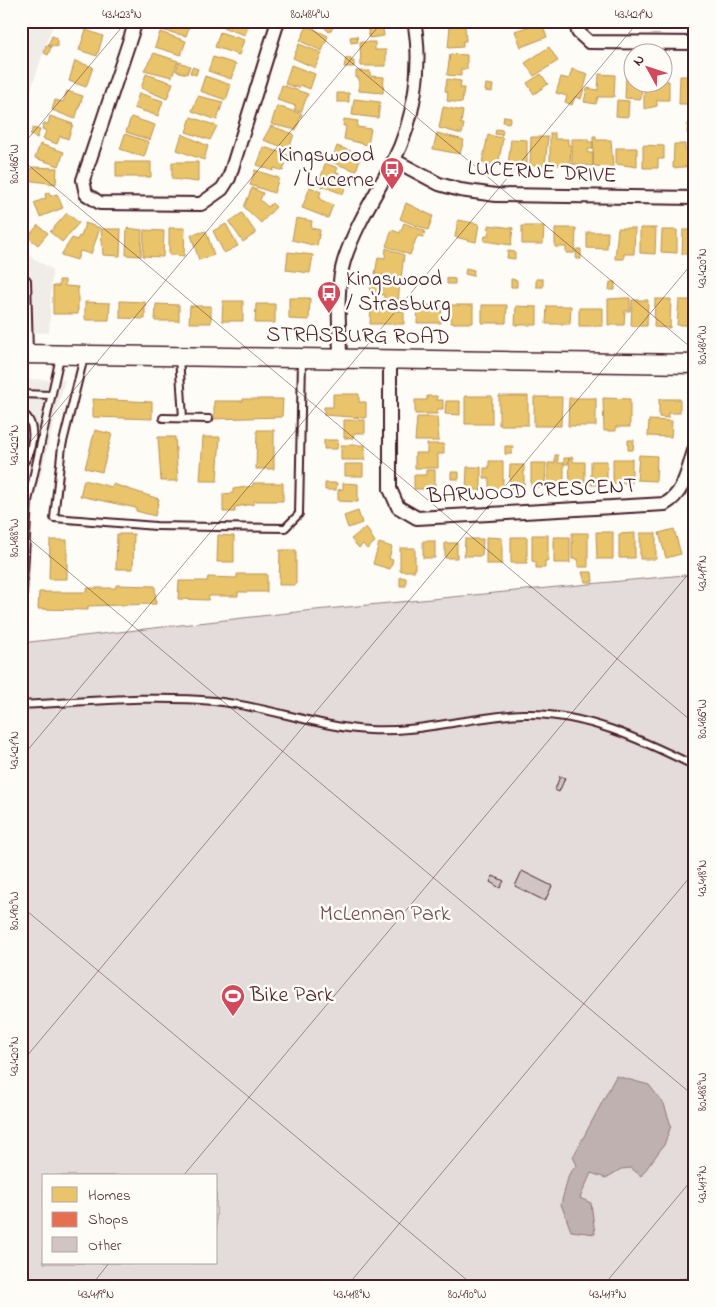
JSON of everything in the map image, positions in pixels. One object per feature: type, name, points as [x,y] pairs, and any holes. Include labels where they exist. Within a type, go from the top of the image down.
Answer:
[{"type":"street","points":[[136,21],[83,180],[86,194],[100,203],[202,204],[222,189],[229,178],[278,21]]},
{"type":"street","points":[[340,359],[340,282],[344,261],[354,234],[394,160],[408,122],[417,60],[414,21]]},
{"type":"street","points":[[576,21],[578,32],[589,42],[695,43]]},
{"type":"street","name":"LUCERNE DRIVE","points":[[394,160],[439,184],[460,190],[496,195],[695,198]]},
{"type":"street","name":"STRASBURG ROAD","points":[[25,354],[695,364]]},
{"type":"street","name":"BARWOOD CRESCENT","points":[[390,360],[390,489],[398,507],[417,518],[665,504],[673,499],[680,490],[695,448]]},
{"type":"lane","points":[[21,275],[27,280],[24,323],[25,354]]},
{"type":"lane","points":[[21,627],[28,501],[60,355]]},
{"type":"lane","points":[[85,355],[62,446],[54,518],[156,526],[285,528],[299,514],[302,358]]},
{"type":"lane","points":[[180,357],[183,418]]},
{"type":"lane","points":[[21,394],[52,395]]},
{"type":"lane","points":[[21,413],[29,417],[32,424],[28,456],[21,465]]},
{"type":"lane","points":[[163,418],[208,419]]},
{"type":"lane","points":[[21,705],[142,699],[214,701],[252,706],[348,728],[373,730],[395,730],[515,715],[571,717],[648,744],[695,766]]},
{"type":"shaded area","points":[[21,21],[54,21],[29,95],[21,101]]},
{"type":"shaded area","points":[[21,251],[52,269],[49,333],[21,332]]},
{"type":"shaded area","points":[[21,379],[65,380],[33,505],[27,643],[21,643]]},
{"type":"shaded area","points":[[616,1076],[649,1085],[664,1104],[671,1126],[664,1145],[641,1176],[631,1168],[621,1169],[606,1178],[591,1173],[580,1198],[591,1203],[595,1234],[571,1231],[561,1204],[569,1174],[577,1165],[573,1157]]},
{"type":"green space","name":"McLennan Park","points":[[695,574],[695,1277],[629,1286],[21,1286],[21,643],[305,611]]},
{"type":"building: Homes","points":[[90,21],[109,21],[107,27]]},
{"type":"building: Homes","points":[[164,21],[191,21],[186,36],[161,30]]},
{"type":"building: Homes","points":[[224,21],[250,21],[245,35],[222,27]]},
{"type":"building: Homes","points":[[318,21],[339,21],[329,32]]},
{"type":"building: Homes","points":[[347,21],[363,21],[363,23],[348,25]]},
{"type":"building: Homes","points":[[382,22],[384,36],[369,38],[367,24]]},
{"type":"building: Homes","points":[[541,22],[547,37],[521,47],[515,31]]},
{"type":"building: Homes","points":[[307,26],[328,36],[322,51],[300,41]]},
{"type":"building: Homes","points":[[450,26],[465,26],[466,41],[463,41],[463,47],[448,48]]},
{"type":"building: Homes","points":[[86,30],[103,36],[97,56],[79,50]]},
{"type":"building: Homes","points":[[160,32],[186,41],[181,55],[155,47]]},
{"type":"building: Homes","points":[[220,32],[244,40],[239,55],[215,47]]},
{"type":"building: Homes","points":[[52,36],[57,38],[57,47],[48,45]]},
{"type":"building: Homes","points":[[357,36],[358,42],[351,43],[350,37]]},
{"type":"building: Homes","points":[[360,42],[375,42],[375,50],[386,50],[386,66],[361,66]]},
{"type":"building: Homes","points":[[299,44],[322,53],[315,68],[293,58]]},
{"type":"building: Homes","points":[[46,45],[51,47],[48,55],[44,53]]},
{"type":"building: Homes","points":[[549,47],[558,61],[534,76],[525,63]]},
{"type":"building: Homes","points":[[154,53],[178,61],[172,77],[144,70]]},
{"type":"building: Homes","points":[[450,54],[467,55],[467,69],[461,69],[461,76],[447,75]]},
{"type":"building: Homes","points":[[213,57],[236,64],[231,79],[208,71]]},
{"type":"building: Homes","points":[[346,58],[351,58],[351,61],[354,61],[354,67],[344,67]]},
{"type":"building: Homes","points":[[75,61],[93,67],[86,87],[69,81]]},
{"type":"building: Homes","points":[[179,62],[190,66],[187,74],[176,71]]},
{"type":"building: Homes","points":[[291,65],[315,74],[310,89],[300,85],[299,88],[285,84]]},
{"type":"building: Homes","points":[[192,67],[198,69],[196,75],[190,73]]},
{"type":"building: Homes","points":[[572,69],[588,74],[581,99],[575,97],[572,105],[565,102],[567,96],[556,93],[561,77],[569,79]]},
{"type":"building: Homes","points":[[356,71],[370,71],[370,76],[384,77],[383,93],[359,91],[359,78],[356,78]]},
{"type":"building: Homes","points":[[146,74],[173,83],[167,99],[141,88]]},
{"type":"building: Homes","points":[[541,74],[548,84],[534,94],[527,83]]},
{"type":"building: Homes","points":[[599,74],[615,75],[614,97],[598,97],[596,104],[584,102],[587,88],[598,90]]},
{"type":"building: Homes","points":[[205,76],[231,85],[226,100],[200,91]]},
{"type":"building: Homes","points":[[680,76],[695,76],[695,104],[679,104]]},
{"type":"building: Homes","points":[[447,79],[461,81],[460,88],[464,88],[462,103],[447,101],[448,92],[445,91]]},
{"type":"building: Homes","points":[[486,84],[493,85],[492,92],[485,91]]},
{"type":"building: Homes","points":[[282,85],[308,94],[301,112],[294,110],[296,106],[277,100]]},
{"type":"building: Homes","points":[[67,91],[83,96],[75,119],[52,110],[55,100],[63,102]]},
{"type":"building: Homes","points":[[625,92],[641,92],[641,99],[625,98]]},
{"type":"building: Homes","points":[[644,92],[669,92],[669,100],[657,100],[657,106],[644,109]]},
{"type":"building: Homes","points":[[139,93],[163,101],[158,116],[134,108]]},
{"type":"building: Homes","points":[[337,93],[349,93],[349,102],[337,102]]},
{"type":"building: Homes","points":[[198,96],[223,102],[217,120],[192,111]]},
{"type":"building: Homes","points":[[354,99],[380,102],[378,118],[352,115]]},
{"type":"building: Homes","points":[[617,100],[629,101],[628,117],[616,116]]},
{"type":"building: Homes","points":[[277,106],[302,114],[296,130],[271,124]]},
{"type":"building: Homes","points":[[443,107],[463,111],[461,124],[464,124],[462,134],[439,128]]},
{"type":"building: Homes","points":[[50,116],[73,124],[68,139],[60,136],[57,144],[43,139],[46,131],[42,129],[44,123],[48,124]]},
{"type":"building: Homes","points":[[504,116],[511,117],[509,123],[503,122]]},
{"type":"building: Homes","points":[[131,117],[155,125],[150,140],[126,132]]},
{"type":"building: Homes","points":[[191,117],[217,126],[210,140],[186,132]]},
{"type":"building: Homes","points":[[344,119],[358,121],[357,127],[371,129],[368,145],[344,139],[346,126],[343,126]]},
{"type":"building: Homes","points":[[688,124],[694,124],[693,133],[687,133]]},
{"type":"building: Homes","points":[[271,126],[294,134],[289,149],[263,140]]},
{"type":"building: Homes","points":[[33,128],[40,130],[37,138],[30,135]]},
{"type":"building: Homes","points":[[496,129],[503,130],[502,135],[495,134]]},
{"type":"building: Homes","points":[[437,133],[464,140],[460,154],[433,149]]},
{"type":"building: Homes","points":[[550,133],[555,133],[555,139],[568,139],[568,145],[571,145],[570,165],[550,165]]},
{"type":"building: Homes","points":[[125,134],[149,142],[144,157],[120,149]]},
{"type":"building: Homes","points":[[182,134],[208,146],[204,160],[177,150]]},
{"type":"building: Homes","points":[[488,135],[503,138],[498,166],[482,163]]},
{"type":"building: Homes","points":[[593,136],[596,136],[596,140],[611,140],[613,167],[593,166]]},
{"type":"building: Homes","points":[[531,137],[548,137],[545,166],[530,165]]},
{"type":"building: Homes","points":[[511,139],[527,140],[527,166],[508,165]]},
{"type":"building: Homes","points":[[572,139],[588,139],[588,142],[593,142],[593,149],[588,149],[588,153],[593,153],[593,166],[572,164]]},
{"type":"building: Homes","points":[[40,144],[64,152],[59,166],[35,158]]},
{"type":"building: Homes","points":[[674,144],[685,144],[685,149],[693,149],[693,166],[673,168]]},
{"type":"building: Homes","points":[[643,145],[664,146],[664,159],[658,159],[658,168],[643,168]]},
{"type":"building: Homes","points":[[337,146],[361,155],[356,171],[331,162]]},
{"type":"building: Homes","points":[[264,147],[288,155],[283,171],[274,168],[273,171],[257,165]]},
{"type":"building: Homes","points":[[616,148],[637,148],[637,167],[616,164]]},
{"type":"building: Homes","points":[[116,162],[151,162],[151,177],[116,177]]},
{"type":"building: Homes","points":[[172,162],[198,162],[198,182],[172,179]]},
{"type":"building: Homes","points":[[325,163],[338,168],[336,172],[349,177],[343,194],[319,185]]},
{"type":"building: Homes","points":[[32,167],[57,168],[56,184],[25,180],[25,168],[32,169]]},
{"type":"building: Homes","points":[[255,170],[279,178],[274,193],[250,185]]},
{"type":"building: Homes","points":[[310,187],[321,192],[319,197],[321,200],[333,205],[328,218],[302,208]]},
{"type":"building: Homes","points":[[252,188],[263,193],[260,200],[268,207],[272,203],[276,207],[261,223],[244,207]]},
{"type":"building: Homes","points":[[49,192],[50,196],[57,194],[63,208],[40,217],[34,203],[46,198],[45,194]]},
{"type":"building: Homes","points":[[406,203],[433,216],[428,230],[400,219]]},
{"type":"building: Homes","points":[[67,213],[79,223],[62,242],[50,232]]},
{"type":"building: Homes","points":[[242,213],[256,233],[243,242],[229,222]]},
{"type":"building: Homes","points":[[296,218],[312,221],[311,228],[320,230],[317,246],[292,240]]},
{"type":"building: Homes","points":[[458,220],[479,224],[476,242],[455,237]]},
{"type":"building: Homes","points":[[85,223],[100,228],[91,254],[80,251],[77,260],[61,255],[72,238],[77,240],[79,236],[81,237]]},
{"type":"building: Homes","points":[[404,223],[425,231],[423,237],[418,236],[416,239],[410,255],[386,246],[392,230],[400,233]]},
{"type":"building: Homes","points":[[226,224],[238,246],[224,253],[213,231]]},
{"type":"building: Homes","points":[[38,225],[48,233],[38,245],[28,237]]},
{"type":"building: Homes","points":[[489,225],[513,228],[511,245],[484,241],[485,236],[488,236]]},
{"type":"building: Homes","points":[[522,226],[544,226],[543,244],[522,244]]},
{"type":"building: Homes","points":[[127,228],[142,230],[141,256],[126,255]]},
{"type":"building: Homes","points":[[169,228],[185,228],[184,256],[169,255]]},
{"type":"building: Homes","points":[[555,228],[576,228],[575,253],[566,253],[566,247],[555,247]]},
{"type":"building: Homes","points":[[618,228],[635,228],[634,254],[624,254],[624,259],[615,259]]},
{"type":"building: Homes","points":[[640,228],[656,228],[655,254],[640,253]]},
{"type":"building: Homes","points":[[101,229],[121,229],[120,256],[103,255]]},
{"type":"building: Homes","points":[[144,230],[164,231],[163,257],[143,256]]},
{"type":"building: Homes","points":[[662,230],[677,230],[677,253],[661,252]]},
{"type":"building: Homes","points":[[683,230],[695,230],[695,254],[682,254]]},
{"type":"building: Homes","points":[[206,231],[214,255],[199,260],[191,235]]},
{"type":"building: Homes","points":[[587,232],[608,232],[607,249],[587,248]]},
{"type":"building: Homes","points":[[386,248],[404,255],[401,278],[375,274],[378,257],[385,258]]},
{"type":"building: Homes","points":[[577,249],[581,249],[581,259],[576,259]]},
{"type":"building: Homes","points":[[508,251],[515,252],[515,259],[507,258]]},
{"type":"building: Homes","points":[[288,252],[313,255],[310,273],[286,270]]},
{"type":"building: Homes","points":[[466,268],[474,270],[473,276],[465,274]]},
{"type":"building: Homes","points":[[372,277],[400,280],[398,305],[383,303],[384,295],[370,293]]},
{"type":"building: Homes","points":[[447,278],[455,279],[455,284],[447,284]]},
{"type":"building: Homes","points":[[511,279],[517,280],[517,287],[511,287]]},
{"type":"building: Homes","points":[[536,279],[543,279],[543,287],[536,287]]},
{"type":"building: Homes","points":[[59,280],[65,280],[65,286],[78,287],[78,314],[53,314],[53,286],[59,286]]},
{"type":"building: Homes","points":[[610,282],[615,282],[615,290],[609,290]]},
{"type":"building: Homes","points":[[289,298],[310,298],[309,320],[289,319]]},
{"type":"building: Homes","points":[[630,298],[630,311],[625,311],[624,325],[608,325],[608,299]]},
{"type":"building: Homes","points":[[655,299],[671,299],[670,328],[654,327]]},
{"type":"building: Homes","points":[[632,300],[648,300],[647,326],[631,326]]},
{"type":"building: Homes","points":[[679,300],[695,300],[694,325],[677,325]]},
{"type":"building: Homes","points":[[120,301],[145,302],[145,319],[120,318]]},
{"type":"building: Homes","points":[[223,301],[243,301],[243,321],[222,321]]},
{"type":"building: Homes","points":[[85,302],[110,303],[109,320],[85,320]]},
{"type":"building: Homes","points":[[156,304],[179,305],[179,321],[155,321]]},
{"type":"building: Homes","points":[[256,304],[275,304],[275,323],[255,323]]},
{"type":"building: Homes","points":[[418,305],[442,306],[441,323],[417,323]]},
{"type":"building: Homes","points":[[451,305],[473,305],[473,323],[451,323]]},
{"type":"building: Homes","points":[[482,305],[507,305],[506,323],[482,323]]},
{"type":"building: Homes","points":[[190,306],[211,306],[211,323],[189,323]]},
{"type":"building: Homes","points":[[516,306],[537,307],[537,325],[515,325]]},
{"type":"building: Homes","points":[[547,306],[571,306],[570,324],[546,324]]},
{"type":"building: Homes","points":[[371,307],[396,307],[396,311],[404,311],[404,324],[370,324]]},
{"type":"building: Homes","points":[[579,308],[603,308],[603,326],[579,326]]},
{"type":"building: Homes","points":[[333,394],[359,394],[359,402],[366,402],[366,418],[324,415],[324,407],[333,407]]},
{"type":"building: Homes","points":[[427,396],[437,396],[437,400],[443,400],[443,409],[437,409],[437,414],[415,414],[415,400],[427,400]]},
{"type":"building: Homes","points":[[465,396],[492,396],[492,424],[465,424]]},
{"type":"building: Homes","points":[[499,396],[528,396],[528,425],[499,425]]},
{"type":"building: Homes","points":[[534,397],[562,397],[561,426],[534,426]]},
{"type":"building: Homes","points":[[569,398],[596,398],[596,426],[568,426]]},
{"type":"building: Homes","points":[[603,398],[630,399],[630,427],[616,427],[616,431],[604,431]]},
{"type":"building: Homes","points":[[93,399],[152,402],[152,419],[93,417]]},
{"type":"building: Homes","points":[[243,399],[283,399],[282,417],[214,419],[214,401],[243,401]]},
{"type":"building: Homes","points":[[659,399],[680,399],[680,413],[668,413],[668,418],[659,417]]},
{"type":"building: Homes","points":[[446,401],[460,401],[460,415],[445,414]]},
{"type":"building: Homes","points":[[417,417],[437,417],[439,441],[415,441]]},
{"type":"building: Homes","points":[[344,420],[365,420],[365,433],[354,433],[353,438],[344,438]]},
{"type":"building: Homes","points":[[649,420],[672,421],[671,437],[648,436]]},
{"type":"building: Homes","points":[[95,430],[112,434],[102,472],[85,468]]},
{"type":"building: Homes","points":[[257,430],[274,430],[274,469],[256,469]]},
{"type":"building: Homes","points":[[158,437],[175,437],[178,481],[161,481]]},
{"type":"building: Homes","points":[[203,437],[220,437],[217,481],[200,481]]},
{"type":"building: Homes","points":[[324,440],[338,440],[337,449],[324,449]]},
{"type":"building: Homes","points":[[628,440],[634,440],[633,450],[628,450]]},
{"type":"building: Homes","points":[[427,444],[444,444],[444,454],[438,454],[438,468],[415,468],[415,453],[427,453]]},
{"type":"building: Homes","points":[[341,445],[365,445],[365,460],[341,460]]},
{"type":"building: Homes","points":[[505,446],[513,446],[512,454],[505,454]]},
{"type":"building: Homes","points":[[555,455],[558,455],[558,463],[564,463],[564,458],[569,458],[568,464],[564,464],[564,487],[548,487],[548,463],[555,463]]},
{"type":"building: Homes","points":[[639,455],[657,456],[656,481],[637,480]]},
{"type":"building: Homes","points":[[573,457],[573,462],[585,462],[585,486],[570,486],[569,458]]},
{"type":"building: Homes","points":[[613,459],[632,459],[632,483],[613,483]]},
{"type":"building: Homes","points":[[489,461],[503,461],[503,489],[489,489],[489,478],[484,478],[484,468],[489,468]]},
{"type":"building: Homes","points":[[591,461],[607,461],[607,485],[591,485]]},
{"type":"building: Homes","points":[[531,463],[546,463],[545,487],[531,487]]},
{"type":"building: Homes","points":[[345,464],[363,464],[363,476],[345,476]]},
{"type":"building: Homes","points":[[510,465],[524,465],[524,488],[509,488]]},
{"type":"building: Homes","points":[[467,467],[481,467],[481,490],[466,490]]},
{"type":"building: Homes","points":[[426,470],[435,470],[435,489],[414,489],[414,475],[426,475]]},
{"type":"building: Homes","points":[[451,472],[459,472],[459,479],[451,479]]},
{"type":"building: Homes","points":[[84,480],[112,487],[113,484],[159,499],[155,516],[136,511],[136,508],[80,496]]},
{"type":"building: Homes","points":[[253,483],[283,483],[283,501],[254,501],[254,504],[235,507],[235,512],[223,512],[223,494],[233,493],[233,489],[253,486]]},
{"type":"building: Homes","points":[[325,483],[337,483],[336,490],[325,490]]},
{"type":"building: Homes","points":[[343,483],[358,484],[358,502],[338,501],[338,490],[343,489]]},
{"type":"building: Homes","points":[[358,511],[362,523],[348,528],[344,516]]},
{"type":"building: Homes","points":[[366,527],[375,542],[367,549],[363,544],[359,548],[351,539]]},
{"type":"building: Homes","points":[[674,529],[681,554],[666,558],[659,533]]},
{"type":"building: Homes","points":[[596,532],[613,532],[613,559],[597,559]]},
{"type":"building: Homes","points":[[572,533],[588,533],[588,567],[578,567],[578,559],[572,559]]},
{"type":"building: Homes","points":[[635,533],[635,558],[619,558],[619,534]]},
{"type":"building: Homes","points":[[640,533],[656,533],[656,559],[640,559]]},
{"type":"building: Homes","points":[[117,534],[134,534],[133,569],[116,569]]},
{"type":"building: Homes","points":[[218,535],[234,536],[234,562],[217,562]]},
{"type":"building: Homes","points":[[532,535],[548,535],[548,561],[545,561],[545,568],[536,568],[536,562],[532,561]]},
{"type":"building: Homes","points":[[486,537],[502,538],[502,564],[486,564]]},
{"type":"building: Homes","points":[[511,537],[527,537],[527,563],[511,563]]},
{"type":"building: Homes","points":[[554,537],[570,537],[570,563],[554,563]]},
{"type":"building: Homes","points":[[465,539],[483,539],[482,556],[464,556]]},
{"type":"building: Homes","points":[[50,540],[67,540],[67,579],[49,579]]},
{"type":"building: Homes","points":[[423,541],[435,541],[435,558],[423,558]]},
{"type":"building: Homes","points":[[379,543],[392,547],[389,559],[393,560],[390,569],[373,564]]},
{"type":"building: Homes","points":[[445,543],[457,543],[457,558],[445,558]]},
{"type":"building: Homes","points":[[400,548],[415,548],[415,571],[400,571]]},
{"type":"building: Homes","points":[[280,550],[296,550],[296,585],[279,585]]},
{"type":"building: Homes","points":[[695,553],[695,568],[687,559]]},
{"type":"building: Homes","points":[[582,572],[592,572],[593,582],[585,582]]},
{"type":"building: Homes","points":[[237,574],[267,574],[267,592],[238,592],[238,596],[209,596],[208,600],[178,599],[179,581],[207,581],[208,577],[237,578]]},
{"type":"building: Homes","points":[[400,577],[406,578],[406,586],[400,586]]},
{"type":"building: Homes","points":[[116,585],[155,586],[156,604],[88,606],[88,610],[38,609],[39,592],[87,592],[87,588],[116,588]]},
{"type":"building: Shops","points":[[21,423],[25,423],[24,436],[21,436]]},
{"type":"building: Other","points":[[560,776],[565,778],[559,792],[555,790]]},
{"type":"building: Other","points":[[522,871],[552,886],[545,901],[515,886]]},
{"type":"building: Other","points":[[493,876],[504,881],[500,888],[490,882]]},
{"type":"place","name":"Kingswood / Lucerne","points":[[392,190]]},
{"type":"place","name":"Kingswood / Strasburg","points":[[329,314]]},
{"type":"place","name":"Bike Park","points":[[233,1017]]}]
